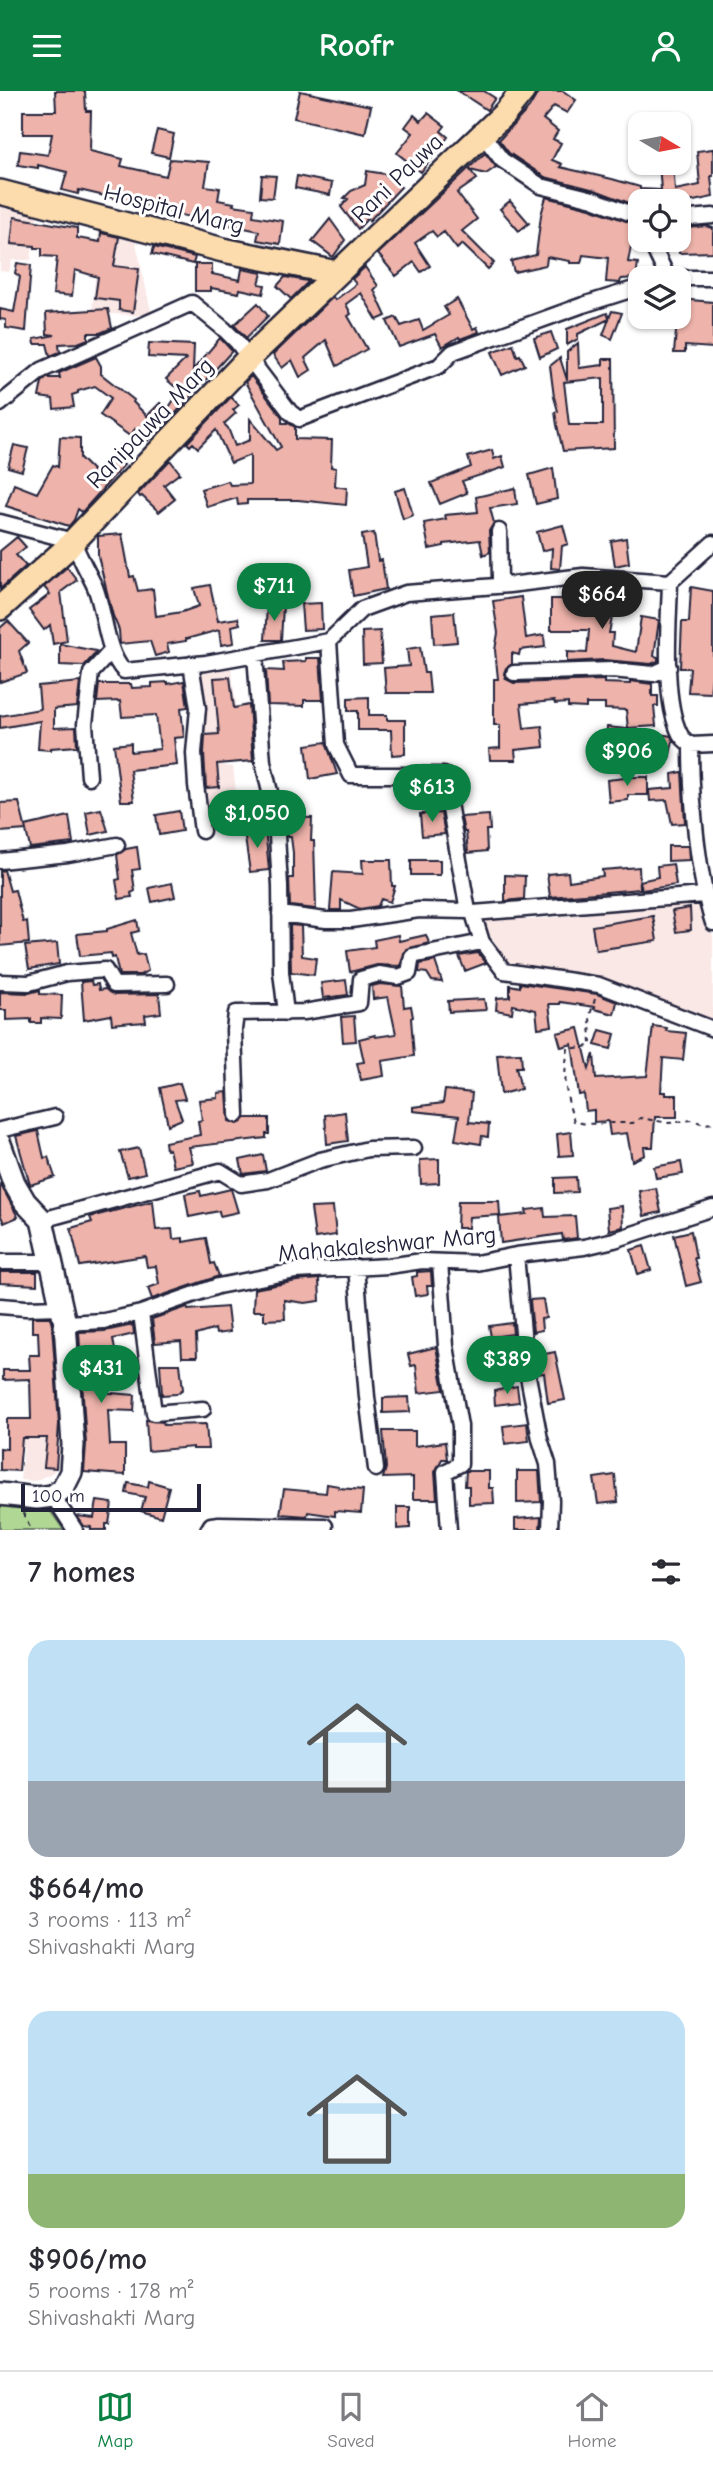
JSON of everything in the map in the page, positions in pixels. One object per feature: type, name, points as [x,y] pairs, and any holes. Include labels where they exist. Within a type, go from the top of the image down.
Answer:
[{"type":"main road","name":"Rani Pauwa","points":[[337,273],[505,113],[523,91]]},
{"type":"main road","name":"Hospital Marg","points":[[0,192],[223,250],[337,273]]},
{"type":"main road","name":"Ranipauwa Marg","points":[[0,608],[73,541],[249,358],[337,273]]},
{"type":"main road","points":[[0,1144],[7,1185],[42,1220],[64,1315],[73,1445],[71,1472],[63,1488],[53,1496],[37,1498],[0,1494]]},
{"type":"street","points":[[482,134],[502,160],[524,177],[541,186],[593,199],[628,212]]},
{"type":"street","points":[[691,218],[713,216]]},
{"type":"street","points":[[691,278],[713,278]]},
{"type":"street","points":[[0,404],[42,370],[192,303],[224,329],[290,412],[299,419],[439,366],[453,352],[628,292]]},
{"type":"street","points":[[0,522],[73,541],[95,588],[114,661],[124,671],[191,664],[329,641],[362,608],[406,593],[583,576],[670,582],[713,543]]},
{"type":"street","points":[[499,531],[500,580],[509,585]]},
{"type":"street","points":[[670,582],[669,667],[672,711],[680,736],[691,745],[713,744]]},
{"type":"street","points":[[329,641],[336,745],[351,775],[444,775],[470,912],[482,942],[504,971],[599,985],[713,1029]]},
{"type":"street","points":[[89,777],[85,724],[91,673],[112,650]]},
{"type":"street","points":[[255,654],[263,762],[276,818],[281,972],[285,1013]]},
{"type":"street","points":[[191,664],[198,708],[194,753],[202,831]]},
{"type":"street","points":[[514,673],[612,670],[653,674],[669,667]]},
{"type":"street","points":[[691,745],[691,772],[704,895],[713,923]]},
{"type":"street","points":[[0,861],[68,854],[117,845]]},
{"type":"street","points":[[280,914],[326,921],[351,921],[419,910],[470,912],[704,895]]},
{"type":"street","points":[[237,1115],[234,1030],[236,1013],[285,1013],[340,1008],[359,1003],[361,979],[379,975],[398,977],[409,973],[412,956],[482,942]]},
{"type":"street","points":[[0,982],[29,983],[67,973],[105,970],[114,985],[167,984]]},
{"type":"street","points":[[0,1130],[55,1117]]},
{"type":"street","points":[[42,1220],[220,1171],[241,1184],[268,1181],[320,1160],[368,1149],[414,1148]]},
{"type":"street","name":"Mahakaleshwar Marg","points":[[0,1306],[104,1321],[141,1313],[218,1286],[296,1271],[422,1261],[476,1263],[584,1247],[713,1208]]},
{"type":"street","points":[[516,1255],[526,1366],[540,1439],[548,1464],[550,1530]]},
{"type":"street","points":[[0,1262],[52,1262]]},
{"type":"street","points":[[440,1262],[446,1346],[460,1426],[460,1464],[445,1472],[449,1530]]},
{"type":"street","points":[[356,1267],[376,1469]]},
{"type":"street","points":[[141,1313],[155,1413],[203,1409]]},
{"type":"street","points":[[53,1496],[75,1530]]},
{"type":"street","points":[[208,1530],[211,1525],[219,1524],[325,1526]]},
{"type":"path","points":[[599,985],[590,1015],[591,1046],[568,1049],[564,1074],[573,1121],[585,1124],[633,1123],[640,1118],[670,1123],[692,1120],[704,1124],[713,1123]]},
{"type":"path","points":[[21,1508],[24,1520],[31,1530]]},
{"type":"shaded area","points":[[0,199],[38,207],[31,260],[12,260],[9,272],[0,271]]},
{"type":"shaded area","points":[[99,228],[134,234],[152,316],[92,313]]},
{"type":"shaded area","points":[[231,666],[238,719],[221,743],[224,766],[233,767],[239,816],[205,821],[196,670]]},
{"type":"shaded area","points":[[702,902],[713,936],[713,1025],[609,984],[510,967],[484,925],[489,914],[528,920]]},
{"type":"shaded area","points":[[7,1418],[61,1419],[58,1467],[52,1473],[35,1481],[20,1480],[24,1447],[7,1446]]},
{"type":"green space","points":[[0,1499],[49,1509],[64,1530],[0,1530]]},
{"type":"building","points":[[55,91],[85,91],[86,111],[91,111],[90,151],[123,159],[121,166],[166,176],[170,159],[209,162],[205,186],[220,188],[218,200],[254,208],[253,216],[283,221],[280,244],[257,240],[259,231],[156,210],[79,190],[78,194],[62,190],[67,172],[38,165],[38,168],[18,165],[20,151],[48,155],[52,134],[23,134],[23,111],[56,111]]},
{"type":"building","points":[[300,91],[371,106],[365,134],[294,118]]},
{"type":"building","points":[[458,91],[484,91],[495,98],[487,110]]},
{"type":"building","points":[[539,91],[563,91],[576,100],[567,113],[554,106],[543,119],[558,131],[553,139],[561,143],[552,160],[562,164],[560,167],[612,179],[640,189],[628,189],[628,202],[595,190],[545,177],[509,153],[499,140],[529,108]]},
{"type":"building","points":[[428,113],[445,126],[441,131],[448,137],[421,172],[397,153],[413,133],[405,127],[414,115],[421,121]]},
{"type":"building","points":[[157,130],[174,134],[169,157],[151,153]]},
{"type":"building","points":[[713,149],[713,197],[691,202],[691,189],[680,189],[700,185],[697,151]]},
{"type":"building","points":[[485,153],[496,167],[486,174],[470,170],[477,179],[457,193],[477,219],[462,231],[494,263],[488,269],[462,244],[457,249],[444,232],[437,237],[432,231],[415,243],[430,266],[421,272],[414,262],[396,276],[378,254]]},
{"type":"building","points":[[367,171],[385,174],[401,187],[358,229],[341,207],[348,199],[344,198],[351,191],[365,185]]},
{"type":"building","points":[[262,175],[276,176],[273,198],[260,197]]},
{"type":"building","points":[[660,175],[674,175],[675,189],[661,189]]},
{"type":"building","points":[[297,176],[332,183],[330,195],[295,188]]},
{"type":"building","points":[[546,197],[590,208],[628,222],[628,262],[638,263],[638,266],[628,266],[628,279],[621,279],[620,283],[606,282],[608,258],[583,255],[581,263],[547,257],[546,265],[514,272],[511,261],[536,255]]},
{"type":"building","points":[[510,201],[529,223],[519,231],[500,209]]},
{"type":"building","points":[[14,217],[77,228],[77,238],[100,242],[101,233],[119,237],[114,266],[139,269],[133,312],[119,310],[119,301],[95,298],[98,277],[75,270],[72,296],[53,294],[57,257],[42,256],[42,248],[35,246],[11,244]]},
{"type":"building","points":[[330,219],[345,240],[333,257],[312,241]]},
{"type":"building","points":[[691,228],[713,228],[713,252],[679,253],[691,252]]},
{"type":"building","points":[[154,247],[195,257],[193,264],[152,254]]},
{"type":"building","points":[[17,263],[31,265],[26,331],[6,328],[6,320],[0,319],[0,309],[14,312],[20,277],[15,273]]},
{"type":"building","points":[[195,264],[212,264],[212,274],[240,280],[242,269],[262,273],[259,284],[265,285],[263,294],[240,289],[239,293],[211,288],[211,291],[195,291]]},
{"type":"building","points":[[365,267],[378,286],[374,290],[386,316],[377,320],[361,293],[346,304],[351,314],[348,316],[367,349],[337,366],[326,340],[305,358],[311,370],[300,377],[292,360],[282,368],[273,355],[333,297],[335,300],[356,284],[352,279]]},
{"type":"building","points":[[285,277],[308,282],[291,299],[277,286]]},
{"type":"building","points":[[457,299],[473,329],[477,327],[479,332],[460,339],[459,337],[442,347],[435,334],[399,347],[387,321],[396,317],[401,326],[419,320],[423,330],[449,315],[444,307]]},
{"type":"building","points":[[691,300],[713,302],[713,348],[685,346],[685,353],[674,353],[676,329],[691,329]]},
{"type":"building","points":[[258,303],[268,316],[246,338],[234,325]]},
{"type":"building","points":[[108,309],[112,328],[100,333],[88,333],[88,339],[78,343],[59,344],[60,352],[50,356],[47,344],[35,344],[34,339],[55,335],[47,334],[46,313]]},
{"type":"building","points":[[612,311],[622,313],[612,339],[603,335],[609,319],[578,334],[578,339],[567,345],[567,329],[607,313],[609,318]]},
{"type":"building","points":[[551,332],[557,349],[540,357],[534,338]]},
{"type":"building","points":[[220,338],[232,351],[147,441],[135,429],[130,436],[100,415],[111,398],[95,386],[72,395],[74,407],[54,409],[53,399],[39,397],[42,382],[47,378],[60,378],[59,373],[96,357],[101,366],[101,374],[134,400],[147,416],[160,403],[167,410],[180,391],[166,379],[186,359],[148,357],[149,343],[194,345],[193,370]]},
{"type":"building","points":[[578,343],[579,368],[603,365],[603,359],[613,359],[614,448],[563,451],[550,366],[560,358],[567,380],[567,352]],"holes":[[[603,378],[603,425],[569,425],[564,382]]]},
{"type":"building","points":[[513,344],[517,356],[520,355],[525,365],[502,375],[492,352]]},
{"type":"building","points":[[251,376],[282,417],[282,423],[295,427],[295,439],[332,440],[331,467],[336,468],[335,486],[347,488],[346,505],[298,500],[247,500],[247,504],[238,505],[237,498],[207,507],[201,489],[228,481],[230,485],[250,484],[250,455],[231,463],[216,430],[198,448],[193,443],[190,446],[187,443],[231,397],[239,405],[233,410],[236,413],[224,424],[235,446],[250,440],[250,419],[276,450],[281,447],[245,382]]},
{"type":"building","points":[[60,437],[80,438],[80,458],[95,473],[108,459],[111,462],[116,457],[124,465],[82,512],[78,509],[69,526],[6,506],[14,484],[37,493],[53,465],[58,467]]},
{"type":"building","points":[[14,445],[28,448],[22,471],[8,467]]},
{"type":"building","points":[[492,450],[494,459],[502,456],[505,467],[462,481],[467,493],[440,504],[431,483],[471,467],[468,457]]},
{"type":"building","points":[[170,460],[180,473],[164,485],[175,499],[159,512],[138,494]]},
{"type":"building","points":[[553,468],[557,499],[536,504],[529,475]]},
{"type":"building","points":[[405,488],[413,515],[403,519],[395,491]]},
{"type":"building","points":[[515,488],[517,504],[490,508],[494,523],[489,531],[490,552],[483,555],[480,540],[444,544],[429,549],[424,523],[446,519],[445,515],[478,512],[476,497]]},
{"type":"building","points":[[563,525],[568,544],[562,546],[560,569],[551,568],[552,548],[542,551],[537,532]]},
{"type":"building","points":[[374,533],[378,561],[382,560],[386,589],[353,596],[349,570],[367,567],[362,535]]},
{"type":"building","points":[[122,534],[130,577],[134,576],[138,591],[153,589],[156,616],[199,606],[194,588],[210,585],[218,621],[238,618],[240,624],[232,626],[234,643],[221,645],[219,630],[167,644],[169,652],[155,656],[150,641],[120,644],[119,630],[98,556],[98,536]]},
{"type":"building","points":[[17,537],[26,547],[16,555],[26,566],[0,589],[0,551]]},
{"type":"building","points":[[626,538],[629,563],[615,566],[611,541]]},
{"type":"building","points":[[67,567],[77,580],[61,592],[67,641],[53,644],[50,625],[44,630],[29,610],[50,594],[44,587]]},
{"type":"building","points":[[691,587],[713,591],[713,668],[710,693],[688,692],[690,668],[680,668],[682,622],[689,622]]},
{"type":"building","points":[[578,593],[590,593],[590,598],[615,603],[609,633],[613,633],[612,646],[636,652],[641,617],[659,620],[654,656],[658,657],[658,661],[651,664],[604,660],[567,662],[567,652],[587,653],[589,630],[551,630],[551,599],[578,599]]},
{"type":"building","points":[[521,597],[526,638],[544,635],[545,647],[520,650],[519,655],[512,653],[512,664],[504,673],[506,679],[514,683],[604,680],[604,683],[630,684],[630,681],[652,684],[652,696],[658,696],[658,706],[654,706],[656,726],[628,728],[626,710],[605,709],[605,704],[586,704],[586,708],[568,707],[568,703],[555,704],[554,701],[521,704],[524,728],[542,726],[544,747],[515,750],[516,760],[490,760],[489,749],[500,748],[500,725],[494,725],[494,679],[498,679],[495,650],[498,633],[493,601]]},
{"type":"building","points":[[321,603],[322,629],[303,630],[301,604]]},
{"type":"building","points":[[267,605],[283,606],[281,640],[265,640]]},
{"type":"building","points":[[454,612],[457,642],[434,644],[432,614]]},
{"type":"building","points":[[8,621],[28,643],[19,651],[27,673],[0,682],[0,628]]},
{"type":"building","points":[[380,631],[382,663],[363,664],[362,632]]},
{"type":"building","points":[[60,644],[96,651],[84,666],[60,665]]},
{"type":"building","points":[[420,647],[424,673],[428,673],[430,693],[386,693],[384,668],[409,666],[407,649]]},
{"type":"building","points":[[306,658],[320,658],[323,700],[304,700],[304,706],[268,705],[266,670],[284,671],[283,662],[306,661]]},
{"type":"building","points":[[230,677],[234,708],[249,705],[253,761],[217,764],[219,787],[206,788],[205,735],[219,734],[214,678]]},
{"type":"building","points":[[184,681],[188,707],[181,708],[184,737],[174,738],[177,765],[130,770],[134,801],[121,801],[114,745],[131,743],[131,752],[160,749],[156,715],[122,717],[120,701],[97,702],[99,684],[131,684],[132,688],[152,687],[152,683]]},
{"type":"building","points":[[80,682],[77,707],[54,709],[54,728],[76,727],[77,746],[38,749],[40,721],[0,728],[0,716],[40,709],[38,686]]},
{"type":"building","points":[[369,697],[369,715],[387,715],[387,720],[405,720],[405,754],[392,755],[391,730],[358,730],[358,711],[348,711],[348,698]]},
{"type":"building","points":[[607,727],[626,729],[623,756],[604,754]]},
{"type":"building","points":[[659,734],[671,736],[673,741],[669,759],[653,756]]},
{"type":"building","points":[[326,742],[337,774],[310,779],[306,745]]},
{"type":"building","points":[[682,772],[685,823],[672,824],[667,800],[650,801],[649,790],[673,788],[672,774]]},
{"type":"building","points":[[648,777],[648,795],[628,795],[628,800],[609,802],[607,780]]},
{"type":"building","points":[[19,802],[26,830],[0,832],[0,803]]},
{"type":"building","points":[[101,809],[108,831],[90,835],[86,812]]},
{"type":"building","points":[[179,811],[182,831],[159,835],[156,815]]},
{"type":"building","points":[[441,813],[445,834],[422,836],[420,814]]},
{"type":"building","points":[[489,815],[490,830],[486,830],[487,851],[468,853],[461,817]]},
{"type":"building","points":[[69,816],[73,843],[30,848],[25,826]]},
{"type":"building","points":[[285,817],[312,818],[316,909],[290,906],[289,878],[293,878],[293,853],[291,837],[287,836]]},
{"type":"building","points":[[265,828],[269,870],[250,872],[244,831]]},
{"type":"building","points":[[668,846],[688,846],[689,860],[668,861]]},
{"type":"building","points":[[137,847],[140,869],[132,870],[135,891],[131,893],[132,897],[119,899],[116,880],[120,879],[117,855],[126,849]]},
{"type":"building","points":[[362,860],[391,860],[392,886],[395,886],[390,902],[381,899],[378,906],[360,909],[341,900],[341,910],[330,910],[333,872],[363,874]]},
{"type":"building","points":[[411,860],[440,860],[440,875],[411,875]]},
{"type":"building","points":[[673,864],[676,885],[642,890],[640,881],[658,877],[657,866]]},
{"type":"building","points":[[639,867],[640,889],[550,897],[547,874],[568,872],[569,881],[603,876],[602,870]]},
{"type":"building","points":[[4,870],[10,891],[15,890],[23,922],[27,921],[29,943],[0,946],[0,871]]},
{"type":"building","points":[[505,875],[525,876],[524,899],[505,901]]},
{"type":"building","points":[[172,883],[175,897],[152,902],[149,888]]},
{"type":"building","points":[[690,908],[691,930],[676,932],[672,911]]},
{"type":"building","points":[[653,916],[657,941],[596,950],[592,926]]},
{"type":"building","points":[[137,920],[139,931],[131,933],[137,955],[144,954],[148,971],[140,975],[119,975],[115,957],[112,958],[111,953],[80,956],[77,934],[107,931]]},
{"type":"building","points":[[290,925],[301,926],[302,956],[316,958],[314,975],[291,972]]},
{"type":"building","points":[[398,935],[399,941],[426,935],[429,943],[406,949],[400,966],[377,965],[350,972],[347,951],[375,947],[374,940]]},
{"type":"building","points":[[57,943],[59,964],[29,969],[25,946]]},
{"type":"building","points":[[478,953],[486,963],[465,971],[459,956]]},
{"type":"building","points":[[435,961],[442,982],[432,981],[427,973],[419,972],[420,964]]},
{"type":"building","points":[[346,980],[348,995],[323,998],[321,983]]},
{"type":"building","points":[[91,981],[92,985],[98,984],[99,990],[105,989],[114,995],[159,994],[161,1013],[145,1015],[146,1022],[112,1024],[111,1015],[84,1020],[81,982]]},
{"type":"building","points":[[520,983],[597,994],[617,1002],[614,1014],[594,1009],[595,1007],[560,1002],[549,1004],[552,1026],[538,1028],[536,1010],[513,1005],[512,1013],[496,1010],[497,998],[510,997],[510,985],[520,987]]},
{"type":"building","points":[[372,986],[402,986],[404,1007],[411,1006],[413,1017],[414,1056],[382,1061],[384,1076],[361,1080],[357,1063],[364,1062],[359,1039],[396,1034],[388,997],[373,999]]},
{"type":"building","points":[[40,990],[40,994],[62,995],[61,1019],[41,1018],[41,1023],[31,1023],[31,1019],[6,1020],[6,1010],[0,1010],[0,992],[29,993]]},
{"type":"building","points":[[484,999],[486,1010],[449,1012],[448,1001]]},
{"type":"building","points":[[354,1016],[356,1041],[343,1042],[341,1017]]},
{"type":"building","points":[[653,1026],[667,1028],[666,1031],[686,1033],[683,1060],[663,1058],[661,1092],[677,1095],[677,1117],[655,1117],[653,1147],[644,1147],[645,1155],[632,1161],[627,1133],[610,1135],[608,1121],[594,1122],[594,1110],[586,1111],[584,1094],[579,1095],[572,1044],[561,1047],[557,1033],[579,1028],[589,1069],[594,1054],[596,1079],[647,1076]]},
{"type":"building","points":[[600,1030],[615,1034],[611,1049],[595,1045]]},
{"type":"building","points":[[521,1053],[522,1067],[516,1067],[521,1089],[501,1094],[497,1054]]},
{"type":"building","points":[[180,1083],[185,1099],[175,1100],[182,1119],[168,1125],[160,1088]]},
{"type":"building","points":[[445,1090],[472,1093],[469,1122],[489,1124],[488,1137],[482,1136],[481,1144],[455,1140],[459,1116],[413,1111],[413,1107],[443,1103]]},
{"type":"building","points":[[227,1092],[229,1121],[238,1124],[246,1118],[269,1118],[269,1134],[266,1134],[266,1138],[189,1147],[193,1163],[173,1167],[165,1142],[200,1135],[198,1121],[202,1120],[199,1100],[218,1098],[218,1093]]},
{"type":"building","points":[[345,1112],[348,1141],[327,1144],[325,1115]]},
{"type":"building","points":[[38,1131],[44,1158],[48,1157],[55,1177],[30,1185],[16,1136]]},
{"type":"building","points":[[571,1132],[573,1155],[559,1156],[557,1134]]},
{"type":"building","points":[[139,1148],[145,1173],[128,1177],[120,1152]]},
{"type":"building","points":[[263,1155],[266,1171],[243,1174],[240,1160]]},
{"type":"building","points":[[439,1159],[439,1183],[421,1184],[420,1160]]},
{"type":"building","points":[[681,1162],[683,1174],[656,1178],[654,1167]]},
{"type":"building","points":[[576,1177],[577,1192],[555,1193],[555,1178]]},
{"type":"building","points":[[0,1183],[18,1217],[4,1223],[0,1214]]},
{"type":"building","points":[[656,1188],[661,1212],[644,1216],[639,1191]]},
{"type":"building","points":[[231,1189],[238,1212],[220,1216],[219,1211],[189,1217],[185,1194],[200,1191],[201,1196]]},
{"type":"building","points":[[153,1201],[156,1230],[172,1229],[173,1239],[183,1238],[183,1242],[206,1238],[211,1264],[214,1263],[219,1276],[152,1299],[148,1288],[159,1284],[156,1266],[147,1267],[145,1256],[80,1266],[71,1228],[92,1222],[90,1217]]},
{"type":"building","points":[[458,1201],[499,1201],[500,1215],[469,1217],[468,1228],[457,1228]]},
{"type":"building","points":[[622,1206],[623,1227],[609,1230],[607,1208]]},
{"type":"building","points":[[333,1207],[336,1235],[315,1238],[311,1208]]},
{"type":"building","points":[[544,1208],[545,1217],[575,1216],[577,1238],[563,1240],[562,1234],[501,1243],[499,1217],[527,1214],[526,1210]]},
{"type":"building","points":[[691,1231],[694,1258],[701,1282],[686,1286],[674,1235]]},
{"type":"building","points":[[644,1246],[651,1270],[638,1274],[631,1250]]},
{"type":"building","points":[[431,1271],[432,1286],[427,1286],[428,1294],[415,1296],[412,1277],[417,1276],[417,1272]]},
{"type":"building","points":[[0,1272],[37,1272],[37,1285],[0,1283]]},
{"type":"building","points":[[319,1279],[320,1301],[305,1303],[284,1300],[285,1319],[264,1320],[264,1311],[253,1311],[254,1289]]},
{"type":"building","points":[[543,1299],[546,1318],[541,1319],[542,1330],[533,1332],[530,1300]]},
{"type":"building","points":[[187,1307],[188,1310],[227,1307],[230,1332],[216,1334],[215,1329],[196,1335],[197,1357],[182,1357],[181,1341],[155,1343],[152,1319]]},
{"type":"building","points":[[32,1317],[50,1317],[52,1325],[59,1424],[56,1468],[44,1467],[47,1438],[22,1438],[19,1471],[0,1470],[0,1448],[7,1449],[7,1419],[31,1419],[30,1379],[3,1380],[3,1370],[30,1370],[29,1355],[39,1355],[38,1332],[32,1332]]},
{"type":"building","points":[[512,1323],[513,1334],[491,1337],[489,1326]]},
{"type":"building","points":[[133,1325],[134,1334],[113,1339],[115,1350],[96,1354],[99,1392],[135,1395],[134,1411],[108,1410],[110,1445],[125,1445],[125,1475],[84,1472],[86,1444],[79,1332],[105,1331]]},
{"type":"building","points":[[436,1347],[444,1390],[419,1393],[416,1365],[411,1366],[408,1354]]},
{"type":"building","points":[[555,1352],[565,1400],[548,1403],[544,1373],[537,1374],[535,1356]]},
{"type":"building","points":[[160,1364],[180,1364],[183,1389],[176,1394],[162,1395]]},
{"type":"building","points":[[517,1386],[519,1402],[495,1405],[494,1391]]},
{"type":"building","points":[[409,1397],[410,1412],[383,1413],[383,1398]]},
{"type":"building","points":[[146,1420],[163,1422],[164,1425],[206,1424],[208,1449],[193,1447],[148,1451]]},
{"type":"building","points":[[527,1423],[529,1441],[505,1444],[503,1426]]},
{"type":"building","points":[[383,1431],[415,1431],[415,1446],[445,1442],[447,1459],[442,1459],[435,1472],[437,1499],[413,1499],[413,1477],[383,1478],[386,1468]]},
{"type":"building","points":[[466,1471],[489,1471],[489,1488],[493,1488],[494,1503],[469,1504],[469,1486],[465,1486]]},
{"type":"building","points":[[517,1471],[539,1471],[541,1502],[517,1503]]},
{"type":"building","points":[[615,1475],[618,1502],[598,1504],[594,1478]]},
{"type":"building","points":[[149,1481],[169,1487],[161,1517],[141,1511],[145,1497],[126,1493],[128,1483],[148,1487]]},
{"type":"building","points":[[327,1484],[363,1490],[361,1513],[335,1511],[335,1516],[308,1512],[307,1516],[280,1514],[284,1489],[326,1493]]},
{"type":"building","points":[[97,1501],[112,1503],[106,1530],[91,1530],[91,1527],[84,1526],[77,1516],[94,1518]]},
{"type":"building","points":[[397,1507],[410,1507],[410,1528],[397,1529]]},
{"type":"building","points":[[541,1517],[540,1530],[515,1530],[515,1519]]}]
